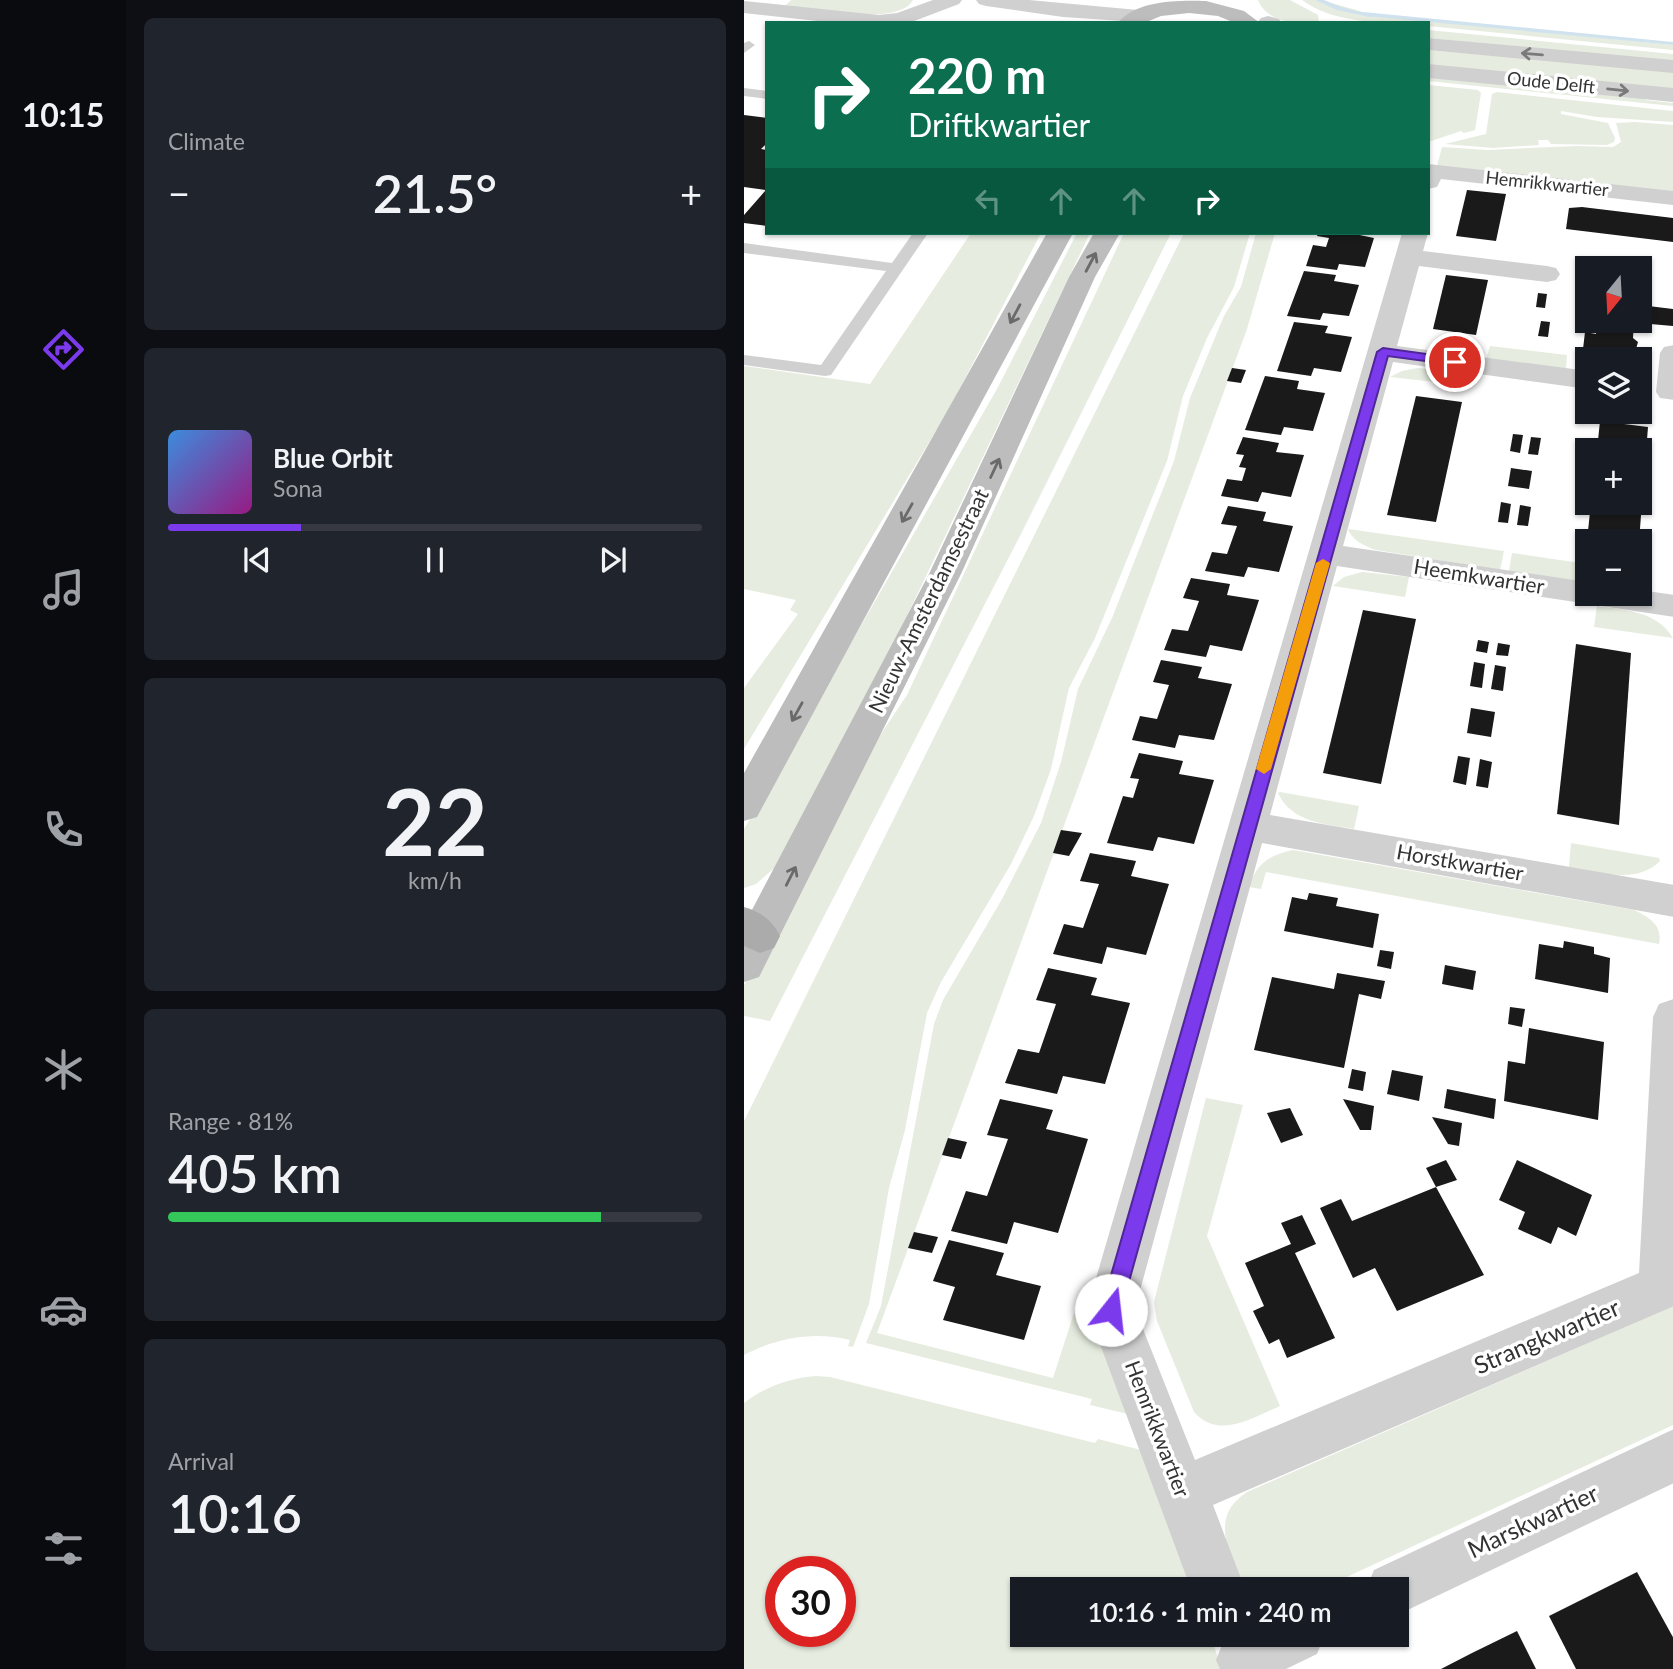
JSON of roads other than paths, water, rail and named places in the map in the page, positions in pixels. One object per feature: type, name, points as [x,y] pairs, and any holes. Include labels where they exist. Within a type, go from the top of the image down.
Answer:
[{"type":"main road","points":[[1138,21],[1190,13],[1190,3],[1260,16]]},
{"type":"main road","points":[[744,807],[1059,235]]},
{"type":"main road","name":"Nieuw-Amsterdamsestraat","points":[[748,940],[945,574],[1082,277],[1106,235]]},
{"type":"street","points":[[986,0],[1138,21]]},
{"type":"street","points":[[892,21],[944,1],[1014,21]]},
{"type":"street","points":[[744,7],[879,21]]},
{"type":"street","name":"Oude Delft","points":[[1430,44],[1673,67]]},
{"type":"street","name":"Oude Delft","points":[[1430,71],[1673,95]]},
{"type":"street","name":"Hemrikkwartier","points":[[1430,175],[1431,172],[1673,198]]},
{"type":"street","name":"Hemrikkwartier","points":[[1214,1577],[1111,1310],[1412,245],[1547,274]]},
{"type":"street","points":[[1383,352],[1575,378]]},
{"type":"street","points":[[1652,390],[1672,392],[1673,354]]},
{"type":"street","name":"Heemkwartier","points":[[1326,554],[1673,607]]},
{"type":"street","name":"Horstkwartier","points":[[1247,826],[1673,901]]},
{"type":"street","name":"Strangkwartier","points":[[1182,1493],[1662,1287],[1673,1017]]},
{"type":"street","name":"Marskwartier","points":[[1409,1581],[1673,1455]]},
{"type":"street","points":[[1242,1655],[1263,1647]]},
{"type":"lane","points":[[744,92],[765,94]]},
{"type":"lane","points":[[744,360],[825,372],[919,235]]},
{"type":"lane","points":[[744,248],[895,268]]},
{"type":"water","points":[[1363,12],[1673,42],[1673,45],[1366,16]]},
{"type":"waterway","points":[[1318,0],[1339,9],[1370,15]]}]
